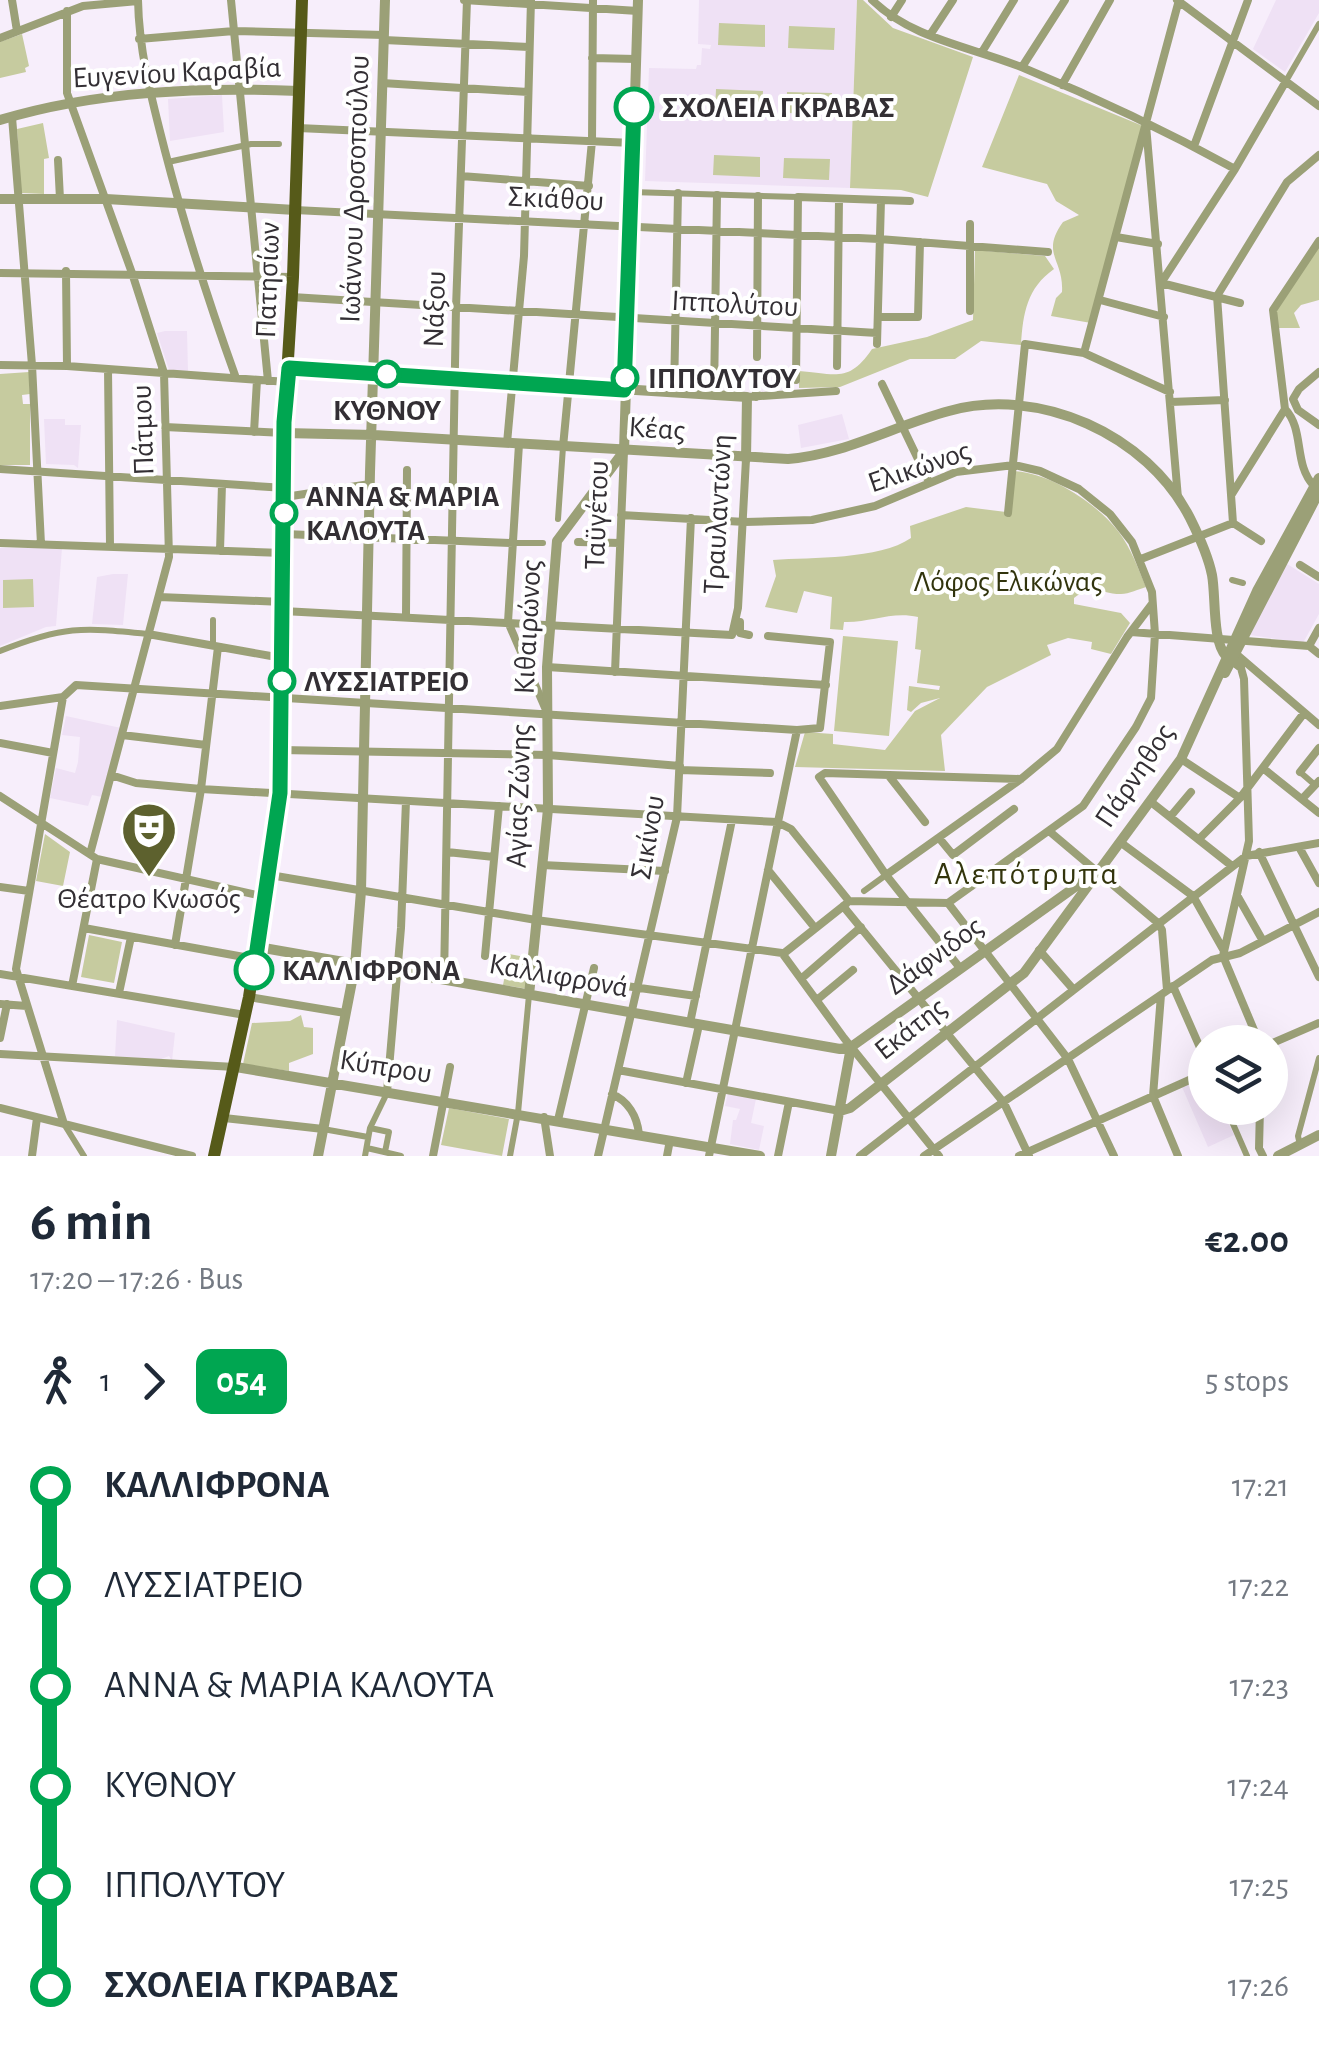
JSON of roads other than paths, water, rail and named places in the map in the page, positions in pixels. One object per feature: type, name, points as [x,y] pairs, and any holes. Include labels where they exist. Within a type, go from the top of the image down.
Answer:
[{"type":"main road","name":"Πατησίων","points":[[214,1156],[246,1014],[280,793],[284,432],[302,0]]},
{"type":"street","points":[[12,0],[17,31]]},
{"type":"street","points":[[230,0],[268,381]]},
{"type":"street","name":"Ιωάννου Δροσοπούλου","points":[[318,1156],[355,964],[361,891],[385,0]]},
{"type":"street","points":[[466,0],[638,6]]},
{"type":"street","name":"Νάξου","points":[[444,980],[453,440],[466,0]]},
{"type":"street","points":[[872,0],[891,17],[930,36],[1062,84],[1235,169]]},
{"type":"street","points":[[891,17],[902,0]]},
{"type":"street","points":[[930,36],[954,0]]},
{"type":"street","points":[[982,52],[1014,0]]},
{"type":"street","points":[[1022,67],[1064,0]]},
{"type":"street","points":[[1062,84],[1110,0]]},
{"type":"street","points":[[1084,354],[1178,0],[1319,106]]},
{"type":"street","points":[[1194,146],[1248,0]]},
{"type":"street","points":[[0,38],[83,3],[138,1],[139,39],[168,162],[198,274],[236,378]]},
{"type":"street","name":"Αγίας Ζώνης","points":[[510,1156],[518,1113],[548,810],[547,715],[508,622],[513,543],[512,381],[521,312],[530,2]]},
{"type":"street","name":"Κιθαιρώνος","points":[[558,519],[592,141],[592,4]]},
{"type":"street","name":"Ταϋγέτου","points":[[615,672],[638,6]]},
{"type":"street","name":"Πάτμου","points":[[67,10],[67,93],[164,373],[168,546],[93,857],[72,986]]},
{"type":"street","points":[[1161,283],[1235,169],[1319,24]]},
{"type":"street","points":[[139,39],[234,31],[301,32],[529,46]]},
{"type":"street","points":[[592,58],[636,59]]},
{"type":"street","points":[[382,82],[528,92]]},
{"type":"street","name":"Ευγενίου Καραβία","points":[[6,119],[70,102],[238,88],[300,91]]},
{"type":"street","points":[[6,119],[26,271],[41,544]]},
{"type":"street","points":[[1146,125],[1178,498]]},
{"type":"street","points":[[298,128],[633,143]]},
{"type":"street","points":[[168,162],[246,146],[280,144]]},
{"type":"street","points":[[1261,542],[1234,522],[1217,296],[1287,182],[1319,155]]},
{"type":"street","points":[[58,160],[60,198]]},
{"type":"street","points":[[461,176],[589,186]]},
{"type":"street","points":[[632,192],[910,201]]},
{"type":"street","points":[[674,393],[678,193]]},
{"type":"street","points":[[714,395],[717,194]]},
{"type":"street","points":[[757,357],[758,196]]},
{"type":"street","points":[[796,380],[798,197]]},
{"type":"street","points":[[837,366],[839,198]]},
{"type":"street","name":"Σκιάθου","points":[[0,199],[179,202],[1048,252]]},
{"type":"street","points":[[877,344],[881,200]]},
{"type":"street","points":[[970,224],[970,311]]},
{"type":"street","points":[[1116,237],[1158,244]]},
{"type":"street","points":[[1232,650],[1317,485],[1304,474],[1272,310],[1319,240]]},
{"type":"street","points":[[878,317],[918,317],[920,242]]},
{"type":"street","points":[[66,271],[67,366]]},
{"type":"street","points":[[0,273],[293,277]]},
{"type":"street","points":[[1161,283],[1240,303]]},
{"type":"street","name":"Ιππολύτου","points":[[292,298],[877,333]]},
{"type":"street","points":[[1100,300],[1164,317]]},
{"type":"street","points":[[1008,513],[1024,344],[1084,354],[1170,397],[1225,400]]},
{"type":"street","points":[[0,365],[268,381],[288,375],[374,373],[752,397],[836,391]]},
{"type":"street","points":[[108,369],[110,545]]},
{"type":"street","points":[[1232,494],[1299,388],[1319,372]]},
{"type":"street","name":"Τραυλαντώνη","points":[[685,632],[733,634],[738,608],[746,459],[757,374]]},
{"type":"street","points":[[254,432],[257,380]]},
{"type":"street","points":[[882,384],[929,482]]},
{"type":"street","points":[[1018,405],[1060,414],[1114,439],[1155,470],[1178,498],[1200,538],[1212,574],[1219,648],[1309,646],[1319,654]]},
{"type":"street","name":"Κέας","points":[[284,432],[746,459],[818,456],[967,407],[1018,405]]},
{"type":"street","points":[[1289,406],[1319,425]]},
{"type":"street","points":[[165,427],[284,432]]},
{"type":"street","name":"Κιθαιρώνος","points":[[547,715],[549,624],[557,542],[624,451]]},
{"type":"street","name":"Ελικώνος","points":[[621,515],[744,522],[812,520],[888,501],[970,468],[1014,465],[1040,471],[1091,498],[1119,524],[1141,560],[1153,602],[1151,698],[1083,806],[948,903]]},
{"type":"street","points":[[0,469],[222,484],[285,493],[370,484]]},
{"type":"street","points":[[406,617],[407,470]]},
{"type":"street","points":[[220,550],[222,484]]},
{"type":"street","name":"Πάρνηθος","points":[[1011,984],[1024,973],[1181,759],[1216,682],[1224,675],[1257,591],[1317,485]]},
{"type":"street","name":"Σικίνου","points":[[598,1156],[677,816],[691,518]]},
{"type":"street","points":[[1141,560],[1234,522]]},
{"type":"street","points":[[284,534],[543,544]]},
{"type":"street","points":[[578,542],[620,544]]},
{"type":"street","points":[[0,543],[283,553]]},
{"type":"street","points":[[1300,565],[1319,577]]},
{"type":"street","points":[[1232,580],[1243,584]]},
{"type":"street","points":[[158,597],[368,616],[685,632]]},
{"type":"street","points":[[864,890],[1020,780],[1057,749],[1153,602]]},
{"type":"street","points":[[738,608],[740,632],[749,635]]},
{"type":"street","points":[[175,944],[201,788],[216,647],[214,620]]},
{"type":"street","points":[[0,651],[46,633],[73,628],[148,634],[282,658]]},
{"type":"street","points":[[1309,646],[1319,628]]},
{"type":"street","points":[[1131,632],[1218,640]]},
{"type":"street","points":[[84,1156],[64,1124],[16,969],[63,697],[76,684],[797,730],[820,728],[830,642],[768,636]]},
{"type":"street","points":[[1232,650],[1243,665],[1319,726]]},
{"type":"street","points":[[1223,954],[1250,841],[1243,665]]},
{"type":"street","points":[[547,667],[826,685]]},
{"type":"street","points":[[0,706],[63,697]]},
{"type":"street","points":[[1198,839],[1240,798],[1304,713]]},
{"type":"street","points":[[710,1152],[797,730]]},
{"type":"street","points":[[122,734],[206,745]]},
{"type":"street","points":[[0,742],[53,753]]},
{"type":"street","points":[[1302,799],[1317,783],[1300,772],[1319,748]]},
{"type":"street","points":[[282,750],[548,755],[770,774]]},
{"type":"street","points":[[1181,759],[1240,798]]},
{"type":"street","points":[[1264,769],[1319,813]]},
{"type":"street","points":[[111,775],[136,783],[201,788],[778,822],[791,829],[860,926],[1004,1103],[1025,1155],[1188,1081]]},
{"type":"street","points":[[960,968],[886,874],[819,780],[820,775],[1020,780]]},
{"type":"street","points":[[889,776],[925,822]]},
{"type":"street","points":[[1170,817],[1191,792]]},
{"type":"street","points":[[0,796],[93,857],[266,897]]},
{"type":"street","points":[[401,1156],[366,1152],[369,1132],[387,1092],[403,898],[406,800]]},
{"type":"street","points":[[1151,802],[1232,866]]},
{"type":"street","points":[[485,956],[499,806]]},
{"type":"street","points":[[939,838],[953,855],[1014,808]]},
{"type":"street","points":[[686,1083],[696,996],[732,820]]},
{"type":"street","points":[[1049,831],[1162,930],[1167,991],[1153,1096],[1178,1156]]},
{"type":"street","points":[[1120,842],[1193,896],[1223,954],[1251,1025]]},
{"type":"street","points":[[860,1156],[1246,856],[1319,843]]},
{"type":"street","points":[[1299,846],[1319,883]]},
{"type":"street","points":[[447,852],[494,857]]},
{"type":"street","points":[[1259,852],[1319,976]]},
{"type":"street","points":[[542,864],[665,871]]},
{"type":"street","points":[[768,870],[815,928]]},
{"type":"street","name":"Δάφνιδος","points":[[852,1046],[1096,872]]},
{"type":"street","points":[[270,876],[536,920],[783,954],[936,1153]]},
{"type":"street","points":[[0,887],[29,891]]},
{"type":"street","points":[[1237,896],[1262,941]]},
{"type":"street","points":[[783,954],[846,903],[948,903],[1068,1059],[1114,1156]]},
{"type":"street","points":[[1045,906],[1058,924]]},
{"type":"street","points":[[924,1156],[936,1153],[1223,954],[1240,953],[1319,912]]},
{"type":"street","points":[[802,978],[860,926]]},
{"type":"street","points":[[84,928],[256,953]]},
{"type":"street","points":[[119,994],[130,936]]},
{"type":"street","points":[[1040,950],[1073,989]]},
{"type":"street","name":"Καλλιφρονά","points":[[256,953],[355,964],[835,1050],[852,1046]]},
{"type":"street","points":[[558,1120],[594,968]]},
{"type":"street","points":[[818,999],[853,970]]},
{"type":"street","points":[[0,974],[246,1014]]},
{"type":"street","points":[[591,981],[696,996]]},
{"type":"street","name":"Εκάτης","points":[[840,1110],[850,1108],[1011,984]]},
{"type":"street","points":[[1167,991],[1188,1028]]},
{"type":"street","points":[[249,997],[346,1012]]},
{"type":"street","points":[[0,1038],[3,1004],[27,1006]]},
{"type":"street","points":[[1288,1036],[1319,1022]]},
{"type":"street","points":[[830,1156],[852,1046]]},
{"type":"street","name":"Κύπρου","points":[[0,1054],[236,1067],[639,1134],[710,1152],[760,1156]]},
{"type":"street","points":[[1297,1150],[1319,1058]]},
{"type":"street","points":[[432,1156],[450,1067]]},
{"type":"street","points":[[618,1070],[840,1110]]},
{"type":"street","points":[[612,1094],[625,1100],[639,1134]]},
{"type":"street","points":[[778,1156],[789,1102]]},
{"type":"street","points":[[0,1108],[192,1156]]},
{"type":"street","points":[[1278,1156],[1317,1137],[1303,1115]]},
{"type":"street","points":[[544,1117],[550,1156]]},
{"type":"street","points":[[32,1156],[38,1118]]},
{"type":"street","points":[[224,1118],[323,1130],[389,1132],[385,1152]]},
{"type":"street","points":[[1233,1125],[1247,1156]]},
{"type":"street","points":[[1260,1125],[1264,1156]]},
{"type":"street","points":[[666,1156],[670,1140]]},
{"type":"place","name":"ΣΧΟΛΕΙΑ ΓΚΡΑΒΑΣ","points":[[634,107]]},
{"type":"place","name":"ΚΥΘΝΟΥ","points":[[387,374]]},
{"type":"place","name":"ΙΠΠΟΛΥΤΟΥ","points":[[625,378]]},
{"type":"place","name":"ΑΝΝΑ & ΜΑΡΙΑ ΚΑΛΟΥΤΑ","points":[[284,513]]},
{"type":"place","name":"ΛΥΣΣΙΑΤΡΕΙΟ","points":[[282,681]]},
{"type":"place","name":"Θέατρο Κνωσός","points":[[149,879]]},
{"type":"place","name":"ΚΑΛΛΙΦΡΟΝΑ","points":[[254,970]]},
{"type":"district","name":"Αλεπότρυπα","points":[[1027,873]]},
{"type":"park label","name":"Λόφος Ελικώνας","points":[[1008,581]]}]
